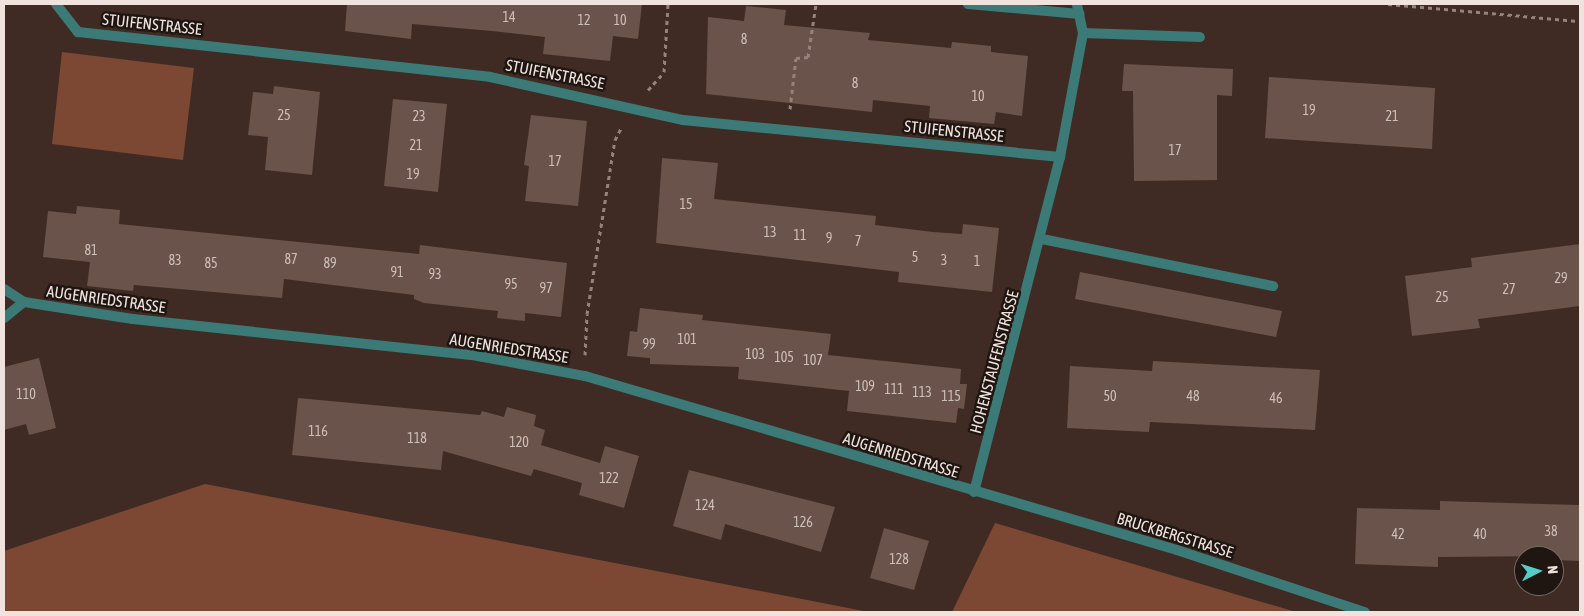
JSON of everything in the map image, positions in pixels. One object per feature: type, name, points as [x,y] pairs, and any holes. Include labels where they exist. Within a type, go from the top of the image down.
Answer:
[{"type":"street","name":"STUIFENSTRASSE","points":[[56,4],[78,32],[490,77],[683,120],[1060,157]]},
{"type":"street","points":[[968,4],[1080,14]]},
{"type":"street","name":"HOHENSTAUFENSTRASSE","points":[[974,492],[1042,239],[1060,157],[1083,32],[1078,4]]},
{"type":"street","points":[[1083,32],[1200,37]]},
{"type":"street","points":[[1042,239],[1273,286]]},
{"type":"street","name":"AUGENRIEDSTRASSE","points":[[4,289],[24,302],[133,319],[478,356],[585,376],[974,492]]},
{"type":"street","name":"AUGENRIEDSTRASSE","points":[[4,318],[24,302]]},
{"type":"street","name":"BRUCKBERGSTRASSE","points":[[974,492],[1177,550],[1365,612]]},
{"type":"path","points":[[664,72],[668,4]]},
{"type":"path","points":[[788,130],[796,58],[808,56],[816,4]]},
{"type":"path","points":[[1388,4],[1580,21]]},
{"type":"path","points":[[585,376],[587,314],[614,140]]},
{"type":"shaded area","points":[[62,52],[194,68],[183,160],[52,144]]},
{"type":"shaded area","points":[[205,484],[869,612],[4,612],[4,551]]},
{"type":"shaded area","points":[[995,523],[1296,612],[952,612]]},
{"type":"building","points":[[347,4],[642,4],[638,39],[613,36],[610,61],[543,54],[545,37],[492,31],[412,24],[411,39],[345,31]]},
{"type":"building","points":[[746,6],[786,10],[784,25],[870,33],[868,40],[951,48],[952,42],[991,46],[991,52],[1028,56],[1022,116],[996,112],[994,124],[929,118],[930,106],[873,100],[872,112],[706,94],[708,17],[744,21]]},
{"type":"building","points":[[1124,64],[1233,69],[1232,96],[1217,95],[1217,180],[1134,181],[1133,91],[1122,91]]},
{"type":"building","points":[[1269,77],[1435,88],[1432,149],[1265,138]]},
{"type":"building","points":[[274,86],[320,92],[312,175],[265,170],[268,137],[248,135],[253,92],[273,94]]},
{"type":"building","points":[[393,99],[447,104],[438,192],[384,186]]},
{"type":"building","points":[[531,115],[587,121],[578,206],[525,201],[529,166],[524,165]]},
{"type":"building","points":[[662,158],[718,163],[714,199],[876,216],[875,225],[933,232],[962,234],[963,224],[999,228],[992,292],[898,282],[899,272],[656,243]]},
{"type":"building","points":[[77,206],[120,210],[119,224],[419,254],[420,245],[567,263],[561,317],[525,313],[525,321],[497,318],[498,311],[424,303],[414,299],[414,295],[284,279],[282,298],[134,285],[133,291],[87,286],[90,262],[43,257],[48,211],[76,214]]},
{"type":"building","points":[[1580,244],[1580,306],[1478,319],[1480,328],[1412,336],[1405,276],[1472,267],[1471,258]]},
{"type":"building","points":[[1080,272],[1282,311],[1276,337],[1075,299]]},
{"type":"building","points":[[640,308],[703,315],[702,320],[831,334],[828,355],[961,369],[960,384],[967,384],[964,409],[958,408],[956,423],[847,411],[849,391],[738,379],[739,367],[650,364],[650,358],[627,356],[630,331],[637,332]]},
{"type":"building","points":[[39,358],[56,428],[29,435],[26,424],[4,430],[4,367]]},
{"type":"building","points":[[1153,361],[1320,370],[1315,430],[1150,422],[1149,432],[1067,428],[1070,366],[1152,371]]},
{"type":"building","points":[[298,398],[480,415],[482,411],[504,417],[507,407],[536,415],[534,426],[545,430],[541,445],[600,463],[605,446],[639,456],[624,508],[579,495],[582,483],[534,469],[531,476],[443,451],[441,470],[292,455]]},
{"type":"building","points":[[689,470],[835,507],[821,552],[725,524],[721,540],[673,526]]},
{"type":"building","points":[[1440,501],[1580,505],[1580,561],[1564,560],[1564,546],[1514,546],[1514,556],[1438,557],[1438,567],[1355,564],[1357,508],[1440,510]]},
{"type":"building","points":[[884,528],[929,541],[914,590],[870,578]]}]
